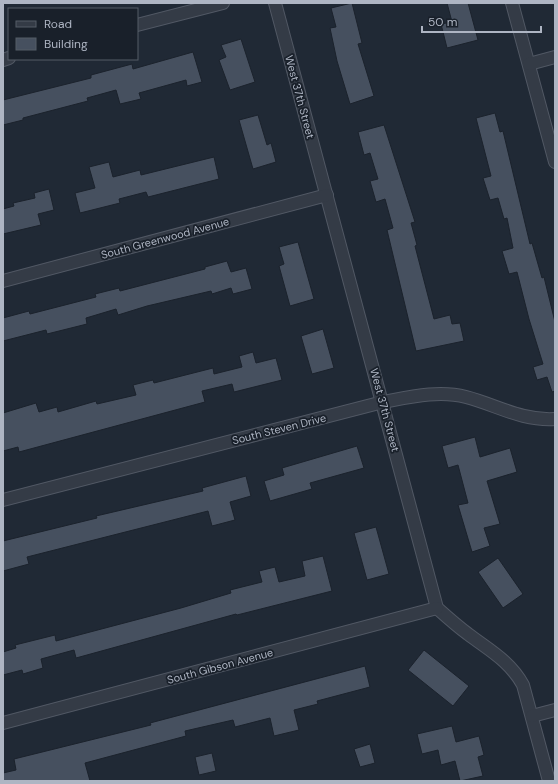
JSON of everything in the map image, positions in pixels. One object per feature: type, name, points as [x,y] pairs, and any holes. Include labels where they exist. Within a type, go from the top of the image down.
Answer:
[{"type":"street","points":[[138,25],[223,3]]},
{"type":"street","name":"West 37th Street","points":[[275,3],[437,608]]},
{"type":"street","points":[[512,3],[555,162]]},
{"type":"street","points":[[529,64],[555,57]]},
{"type":"street","name":"South Greenwood Avenue","points":[[3,281],[327,196]]},
{"type":"street","name":"South Steven Drive","points":[[3,500],[383,402],[430,394],[465,396],[522,416],[540,420],[555,419]]},
{"type":"street","points":[[437,608],[464,632],[506,660],[516,672],[523,684],[549,781]]},
{"type":"street","name":"South Gibson Avenue","points":[[3,723],[437,608]]},
{"type":"street","points":[[532,716],[555,710]]},
{"type":"building","points":[[352,3],[362,43],[358,44],[374,96],[350,104],[337,61],[330,28],[336,27],[331,8]]},
{"type":"building","points":[[447,3],[468,3],[478,40],[447,48],[441,24],[452,22]]},
{"type":"building","points":[[241,39],[255,82],[230,90],[219,60],[226,57],[221,45]]},
{"type":"building","points":[[193,52],[202,82],[187,86],[186,80],[139,93],[141,99],[120,104],[116,90],[87,98],[88,101],[23,118],[23,120],[3,125],[3,100],[91,78],[91,75],[132,64],[133,69]]},
{"type":"building","points":[[495,113],[500,132],[503,131],[530,244],[532,243],[542,278],[544,277],[555,322],[555,391],[552,392],[547,377],[537,380],[533,367],[543,364],[529,319],[517,272],[509,274],[502,251],[513,248],[507,218],[504,219],[498,198],[490,200],[483,178],[491,176],[476,118]]},
{"type":"building","points":[[258,115],[267,145],[271,143],[276,162],[253,169],[239,120]]},
{"type":"building","points":[[384,125],[415,222],[411,223],[417,245],[415,246],[434,319],[450,315],[452,324],[460,323],[464,341],[416,351],[387,230],[393,228],[385,199],[376,202],[370,181],[378,179],[370,153],[364,155],[358,132]]},
{"type":"building","points":[[214,157],[219,179],[148,197],[146,192],[119,199],[120,203],[80,213],[75,193],[95,188],[89,167],[109,162],[113,177],[140,170],[141,175]]},
{"type":"building","points":[[49,189],[54,210],[38,214],[41,225],[3,234],[3,209],[14,206],[13,203],[35,198],[34,193]]},
{"type":"building","points":[[298,242],[314,299],[290,306],[279,266],[284,264],[279,247]]},
{"type":"building","points":[[227,261],[231,272],[246,268],[252,289],[233,294],[231,288],[212,294],[211,291],[147,306],[118,315],[116,309],[86,318],[87,324],[47,334],[46,330],[3,341],[3,318],[29,311],[30,314],[96,297],[95,294],[119,288],[120,291],[205,269],[205,267]]},
{"type":"building","points":[[323,329],[334,368],[312,374],[301,336]]},
{"type":"building","points":[[253,352],[256,363],[276,358],[282,380],[234,392],[232,384],[202,391],[205,402],[19,452],[18,447],[3,451],[3,413],[36,403],[39,412],[57,407],[58,412],[96,401],[97,404],[136,395],[133,385],[153,380],[154,383],[213,368],[214,374],[242,367],[239,356]]},
{"type":"building","points":[[475,437],[480,457],[510,448],[517,472],[487,481],[500,524],[484,528],[490,546],[472,552],[458,505],[468,503],[458,465],[448,468],[442,446]]},
{"type":"building","points":[[357,446],[364,468],[310,483],[312,489],[270,501],[264,481],[284,475],[282,468]]},
{"type":"building","points":[[246,476],[251,496],[230,502],[235,520],[212,526],[208,511],[27,557],[29,564],[3,571],[3,541],[97,518],[96,516],[203,491],[202,488]]},
{"type":"building","points":[[376,527],[389,574],[367,580],[354,533]]},
{"type":"building","points":[[323,556],[332,591],[237,615],[236,614],[76,658],[74,650],[41,659],[43,668],[23,674],[22,670],[3,675],[3,652],[16,648],[15,645],[55,635],[56,641],[181,608],[231,593],[230,590],[262,582],[259,571],[275,567],[279,582],[305,576],[302,561]]},
{"type":"building","points":[[498,558],[523,594],[503,608],[478,572]]},
{"type":"building","points":[[424,650],[469,686],[453,706],[408,670]]},
{"type":"building","points":[[365,666],[370,687],[317,701],[318,704],[294,710],[299,730],[274,736],[270,718],[235,727],[233,720],[185,731],[186,736],[85,763],[90,781],[3,781],[3,773],[16,770],[14,759],[151,725],[150,723]]},
{"type":"building","points":[[452,726],[456,742],[479,736],[484,755],[478,757],[483,776],[460,781],[455,761],[441,765],[438,750],[422,754],[417,734]]},
{"type":"building","points":[[370,744],[375,763],[360,767],[354,749]]},
{"type":"building","points":[[212,753],[216,771],[199,775],[195,757]]}]
